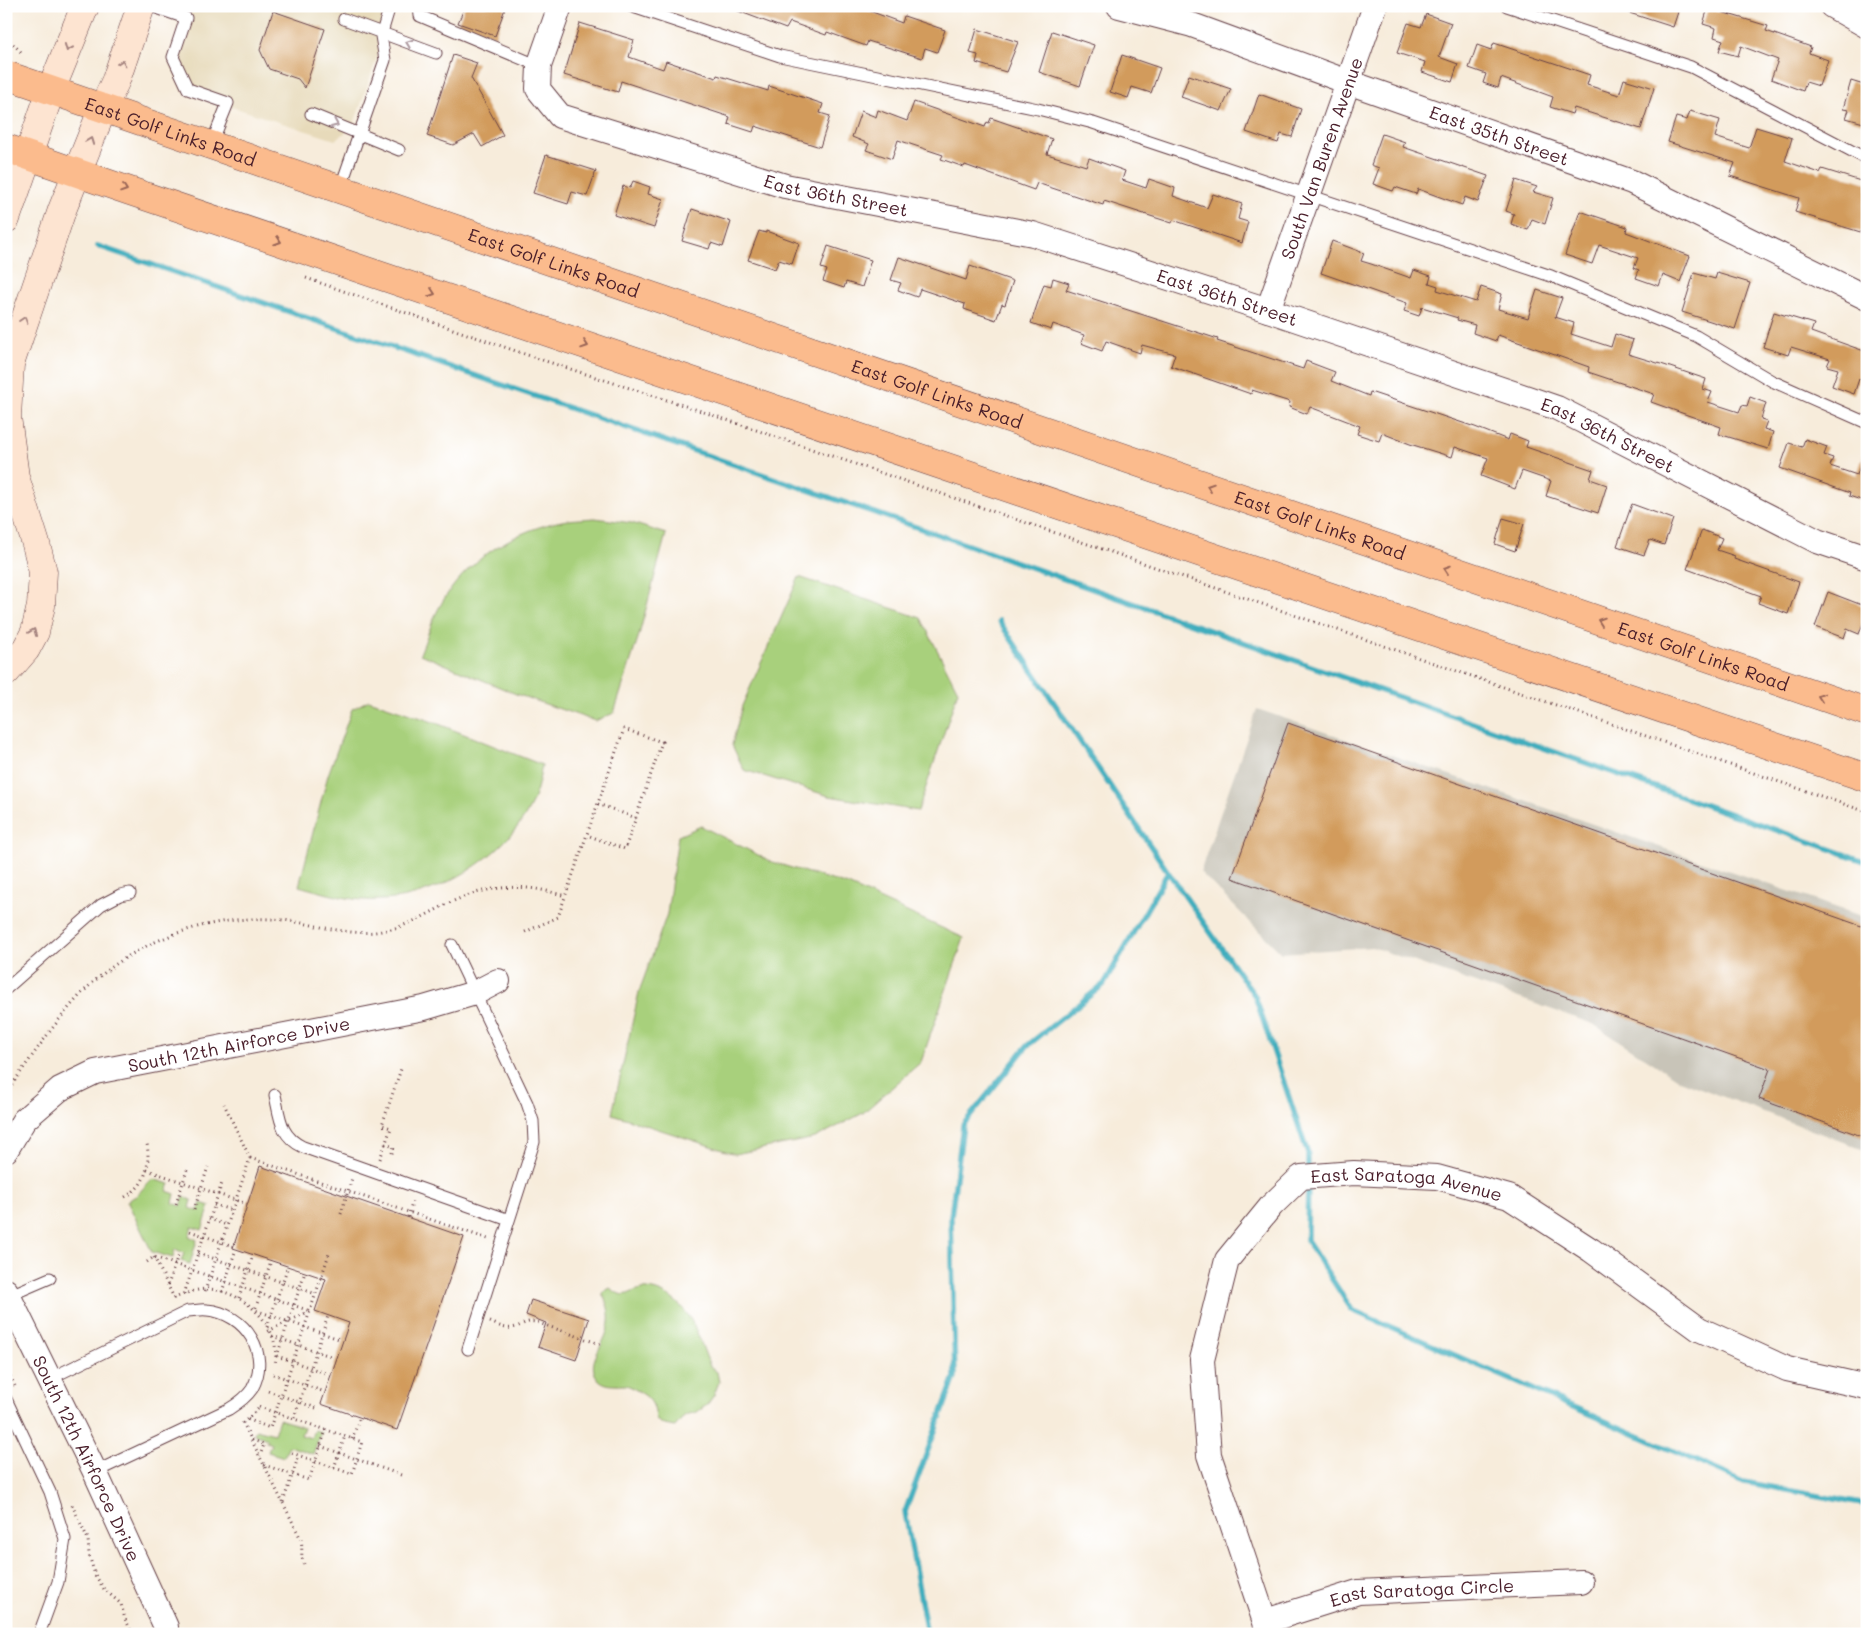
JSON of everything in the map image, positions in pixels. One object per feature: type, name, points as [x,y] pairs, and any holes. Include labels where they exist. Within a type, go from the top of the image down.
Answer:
[{"type":"main road","points":[[6,219],[17,152],[51,90],[85,6]]},
{"type":"main road","points":[[6,672],[26,649],[35,632],[41,606],[43,572],[15,477],[7,417],[10,364],[62,210],[116,80],[141,6]]},
{"type":"main road","name":"East Golf Links Road","points":[[6,75],[1867,712]]},
{"type":"main road","points":[[17,152],[1867,778]]},
{"type":"main road","points":[[6,514],[36,544]]},
{"type":"street","points":[[540,66],[560,6]]},
{"type":"street","name":"East 35th Street","points":[[1119,6],[1192,25],[1632,182],[1867,298]]},
{"type":"street","name":"South Van Buren Avenue","points":[[1268,310],[1375,6]]},
{"type":"street","points":[[1832,6],[1867,26]]},
{"type":"street","name":"East 36th Street","points":[[540,66],[538,89],[560,116],[785,186],[1032,234],[1268,310],[1557,408],[1817,541],[1867,558]]},
{"type":"street","name":"South 12th Airforce Drive","points":[[6,1150],[24,1120],[60,1089],[95,1072],[424,1008],[474,993],[498,981]]},
{"type":"street","name":"East Saratoga Avenue","points":[[1268,1628],[1209,1455],[1202,1360],[1227,1260],[1272,1205],[1301,1177],[1354,1174],[1438,1177],[1509,1197],[1591,1250],[1699,1329],[1788,1369],[1867,1386]]},
{"type":"street","name":"South 12th Airforce Drive","points":[[7,1294],[95,1472],[169,1631]]},
{"type":"street","name":"East Saratoga Circle","points":[[1268,1628],[1358,1592],[1581,1582]]},
{"type":"lane","points":[[151,6],[186,18],[173,57],[188,89],[228,103],[211,144]]},
{"type":"lane","points":[[340,189],[385,60],[381,36],[390,6]]},
{"type":"lane","points":[[419,6],[420,16],[540,66]]},
{"type":"lane","points":[[630,6],[780,56],[1092,123],[1551,276],[1696,336],[1772,381],[1867,422]]},
{"type":"lane","points":[[1507,6],[1691,67],[1867,159]]},
{"type":"lane","points":[[344,19],[436,53]]},
{"type":"lane","points":[[311,114],[400,150]]},
{"type":"lane","points":[[6,989],[102,905],[120,895],[130,893]]},
{"type":"lane","points":[[452,945],[527,1103],[533,1121],[534,1142],[468,1349]]},
{"type":"lane","points":[[275,1095],[286,1135],[303,1148],[509,1220]]},
{"type":"lane","points":[[7,1294],[50,1278]]},
{"type":"lane","points":[[48,1379],[188,1311],[206,1309],[222,1313],[236,1320],[253,1339],[258,1359],[257,1375],[252,1389],[243,1400],[229,1409],[95,1472]]},
{"type":"lane","points":[[6,1399],[50,1492],[65,1539],[58,1582],[39,1634]]},
{"type":"path","points":[[6,37],[21,52]]},
{"type":"path","points":[[305,277],[536,358],[698,410],[1867,812]]},
{"type":"path","points":[[526,932],[558,917],[624,729],[662,742],[625,849],[587,835]]},
{"type":"path","points":[[598,804],[636,818]]},
{"type":"path","points":[[6,1092],[68,1009],[89,987],[136,952],[188,930],[220,922],[270,919],[298,921],[353,932],[380,932],[406,926],[446,905],[473,894],[496,888],[516,886],[565,896]]},
{"type":"path","points":[[341,1214],[359,1155],[379,1162],[391,1128],[382,1125],[401,1069]]},
{"type":"path","points":[[198,1310],[250,1158],[224,1104]]},
{"type":"path","points":[[125,1197],[132,1194],[139,1186],[147,1170],[149,1156],[147,1143]]},
{"type":"path","points":[[385,1144],[394,1147],[391,1156]]},
{"type":"path","points":[[250,1158],[502,1244]]},
{"type":"path","points":[[194,1210],[208,1168]]},
{"type":"path","points":[[147,1170],[248,1204]]},
{"type":"path","points":[[176,1204],[188,1170]]},
{"type":"path","points":[[184,1294],[222,1183]]},
{"type":"path","points":[[214,1204],[232,1210]]},
{"type":"path","points":[[210,1219],[227,1225]]},
{"type":"path","points":[[190,1231],[233,1246]]},
{"type":"path","points":[[168,1285],[179,1252]]},
{"type":"path","points":[[222,1292],[235,1252]]},
{"type":"path","points":[[198,1253],[316,1294]]},
{"type":"path","points":[[247,1419],[270,1428],[329,1254]]},
{"type":"path","points":[[147,1262],[154,1258],[174,1264],[310,1311]]},
{"type":"path","points":[[239,1298],[252,1258]]},
{"type":"path","points":[[270,1264],[255,1310],[339,1339]]},
{"type":"path","points":[[267,1327],[287,1269]]},
{"type":"path","points":[[304,1275],[277,1356],[328,1374]]},
{"type":"path","points":[[253,1339],[310,1311]]},
{"type":"path","points":[[294,1418],[328,1316]]},
{"type":"path","points":[[478,1318],[508,1329],[529,1320],[603,1345]]},
{"type":"path","points":[[272,1336],[333,1357]]},
{"type":"path","points":[[274,1374],[322,1391]]},
{"type":"path","points":[[268,1391],[316,1408]]},
{"type":"path","points":[[259,1406],[362,1442],[352,1474],[292,1453]]},
{"type":"path","points":[[352,1439],[360,1417]]},
{"type":"path","points":[[264,1464],[308,1480],[326,1430]]},
{"type":"path","points":[[334,1468],[345,1436]]},
{"type":"path","points":[[252,1440],[264,1444],[260,1456]]},
{"type":"path","points":[[320,1446],[401,1475]]},
{"type":"path","points":[[283,1502],[299,1455]]},
{"type":"shaded area","points":[[187,6],[395,6],[353,127],[335,140],[183,91],[169,60]]},
{"type":"shaded area","points":[[1257,709],[1867,918],[1867,1151],[1679,1080],[1593,1024],[1372,947],[1281,953],[1200,872]]},
{"type":"green space","points":[[595,518],[632,523],[666,534],[639,635],[614,713],[595,721],[516,694],[420,654],[443,600],[455,584],[484,556],[501,544],[538,528],[562,521]]},
{"type":"green space","points":[[799,577],[921,618],[958,691],[918,811],[829,796],[744,770],[732,745],[742,706]]},
{"type":"green space","points":[[369,700],[436,723],[542,765],[534,798],[524,818],[492,853],[450,881],[427,891],[382,900],[350,899],[299,886],[328,775],[352,709]]},
{"type":"green space","points":[[701,826],[772,862],[848,885],[964,938],[921,1062],[863,1113],[815,1138],[735,1154],[612,1114],[639,992],[667,914],[678,836]]},
{"type":"green space","points":[[152,1179],[170,1184],[167,1191],[175,1194],[173,1203],[181,1206],[184,1197],[192,1200],[190,1208],[198,1211],[201,1203],[210,1206],[202,1230],[192,1227],[189,1236],[197,1240],[190,1264],[181,1261],[184,1253],[175,1249],[173,1258],[152,1252],[127,1201],[136,1196]]},
{"type":"green space","points":[[610,1288],[622,1295],[641,1289],[650,1289],[674,1300],[688,1316],[698,1335],[710,1366],[717,1372],[719,1382],[714,1395],[707,1405],[697,1412],[685,1415],[675,1427],[664,1425],[656,1420],[651,1402],[641,1393],[626,1385],[604,1383],[595,1374],[593,1366],[595,1358],[607,1331],[609,1320],[608,1307],[602,1293]]},
{"type":"green space","points":[[279,1419],[304,1427],[301,1435],[311,1438],[314,1430],[321,1432],[313,1454],[289,1446],[284,1457],[268,1452],[271,1444],[266,1442],[267,1439],[254,1434],[256,1429],[274,1434]]},
{"type":"building","points":[[465,6],[506,6],[495,36],[458,23]]},
{"type":"building","points":[[730,6],[856,6],[902,23],[904,16],[945,30],[937,52],[925,48],[922,58],[868,41],[866,46],[827,32],[826,35],[790,22],[786,29],[730,8]]},
{"type":"building","points":[[1621,6],[1680,6],[1673,27],[1620,10]]},
{"type":"building","points":[[1708,8],[1768,26],[1766,31],[1811,47],[1809,53],[1828,60],[1819,86],[1806,82],[1803,91],[1771,79],[1778,60],[1741,46],[1738,56],[1719,51],[1723,40],[1714,37],[1716,28],[1703,24]]},
{"type":"building","points":[[273,11],[325,29],[305,88],[298,79],[269,69],[260,50]]},
{"type":"building","points":[[1426,14],[1451,23],[1439,57],[1458,64],[1452,82],[1422,72],[1425,62],[1397,53],[1408,23],[1421,27]]},
{"type":"building","points":[[580,23],[634,40],[629,57],[663,69],[666,61],[716,78],[717,75],[768,91],[769,86],[823,104],[820,113],[830,116],[820,147],[755,126],[753,132],[728,124],[730,117],[621,81],[618,92],[564,75]]},
{"type":"building","points":[[977,29],[1018,42],[1006,72],[976,63],[978,55],[970,53]]},
{"type":"building","points":[[1052,31],[1094,45],[1080,86],[1039,72]]},
{"type":"building","points":[[1494,43],[1590,75],[1587,85],[1619,95],[1624,79],[1654,88],[1641,129],[1574,108],[1572,114],[1550,107],[1553,97],[1501,78],[1498,88],[1483,83],[1486,74],[1469,68],[1477,45],[1491,50]]},
{"type":"building","points":[[453,55],[477,63],[471,78],[503,135],[482,147],[474,134],[453,145],[427,136]]},
{"type":"building","points":[[1122,55],[1160,68],[1151,93],[1132,87],[1128,98],[1110,92]]},
{"type":"building","points":[[1189,75],[1231,89],[1221,111],[1181,97]]},
{"type":"building","points":[[1851,81],[1867,86],[1867,124],[1846,118],[1849,110],[1843,109]]},
{"type":"building","points":[[1259,94],[1301,109],[1292,137],[1281,134],[1278,143],[1246,132]]},
{"type":"building","points":[[914,102],[985,127],[991,118],[1052,139],[1047,154],[1086,166],[1089,158],[1125,171],[1122,180],[1146,188],[1149,179],[1175,188],[1173,196],[1207,208],[1213,194],[1242,204],[1238,219],[1248,222],[1242,243],[1173,220],[1172,223],[1104,201],[1103,205],[1037,183],[1034,190],[965,165],[964,167],[941,159],[943,155],[898,140],[892,159],[866,150],[869,144],[852,137],[861,111],[876,117],[878,110],[907,121]]},
{"type":"building","points":[[1690,111],[1720,120],[1715,137],[1749,148],[1756,127],[1792,138],[1785,161],[1820,173],[1822,169],[1867,183],[1867,234],[1795,212],[1799,198],[1730,176],[1735,163],[1668,142],[1676,117],[1687,120]]},
{"type":"building","points":[[1382,134],[1405,142],[1403,147],[1488,176],[1478,202],[1465,197],[1462,205],[1418,189],[1416,194],[1395,187],[1393,191],[1373,184],[1379,168],[1371,165]]},
{"type":"building","points":[[546,155],[596,171],[587,196],[572,192],[568,204],[533,193]]},
{"type":"building","points":[[1516,180],[1537,187],[1533,192],[1553,198],[1545,224],[1532,219],[1528,230],[1511,224],[1514,214],[1506,211]]},
{"type":"building","points":[[633,181],[650,187],[648,194],[663,199],[654,228],[614,215],[623,186],[630,188]]},
{"type":"building","points":[[692,209],[731,222],[723,247],[711,243],[709,249],[682,241]]},
{"type":"building","points":[[1580,211],[1627,227],[1626,232],[1690,256],[1680,282],[1663,275],[1659,286],[1636,278],[1639,270],[1634,268],[1638,258],[1599,245],[1592,264],[1565,255]]},
{"type":"building","points":[[759,231],[766,233],[766,231],[799,243],[792,264],[779,260],[775,269],[748,260]]},
{"type":"building","points":[[1332,241],[1364,253],[1361,261],[1411,278],[1414,270],[1431,276],[1429,283],[1438,286],[1437,290],[1476,302],[1481,287],[1502,294],[1498,309],[1528,318],[1537,290],[1562,298],[1555,317],[1574,323],[1571,334],[1611,347],[1615,334],[1633,340],[1628,354],[1706,379],[1703,389],[1712,392],[1708,402],[1739,412],[1742,405],[1747,406],[1750,397],[1766,403],[1761,419],[1767,421],[1764,429],[1773,432],[1768,449],[1719,434],[1721,427],[1651,402],[1654,394],[1588,372],[1589,367],[1498,335],[1496,341],[1473,333],[1475,325],[1422,307],[1419,316],[1404,311],[1407,303],[1321,273]]},
{"type":"building","points":[[828,246],[871,260],[862,287],[846,282],[844,288],[823,281],[827,270],[821,268]]},
{"type":"building","points":[[899,257],[966,280],[970,266],[1013,281],[1005,305],[1002,304],[996,320],[964,309],[965,304],[920,289],[917,297],[898,290],[901,283],[891,280]]},
{"type":"building","points":[[1694,273],[1715,279],[1717,273],[1750,283],[1735,329],[1682,312]]},
{"type":"building","points":[[1053,278],[1069,283],[1066,290],[1218,339],[1217,341],[1303,369],[1306,361],[1335,372],[1331,381],[1369,396],[1370,392],[1508,440],[1510,434],[1528,441],[1526,447],[1593,470],[1590,479],[1607,485],[1598,513],[1546,496],[1551,481],[1522,471],[1515,489],[1481,476],[1488,458],[1455,447],[1452,457],[1382,433],[1379,441],[1357,434],[1360,426],[1310,407],[1307,414],[1289,407],[1290,402],[1252,390],[1251,394],[1171,366],[1175,354],[1142,345],[1140,353],[1106,341],[1102,351],[1081,343],[1084,335],[1053,324],[1051,330],[1031,323],[1044,284],[1051,286]]},
{"type":"building","points":[[1774,312],[1814,324],[1811,332],[1867,352],[1867,381],[1859,379],[1854,394],[1832,386],[1838,369],[1827,366],[1830,359],[1791,347],[1788,355],[1763,347]]},
{"type":"building","points":[[1805,439],[1827,447],[1824,455],[1833,458],[1830,466],[1857,475],[1864,453],[1867,453],[1867,502],[1849,496],[1850,493],[1780,468],[1789,443],[1802,447]]},
{"type":"building","points":[[1632,504],[1673,519],[1664,545],[1650,540],[1644,555],[1617,546]]},
{"type":"building","points":[[1503,518],[1524,524],[1515,551],[1495,544]]},
{"type":"building","points":[[1702,530],[1722,538],[1717,550],[1735,556],[1734,559],[1799,582],[1788,614],[1758,603],[1761,596],[1687,569]]},
{"type":"building","points":[[1828,592],[1867,607],[1867,613],[1859,634],[1847,629],[1844,638],[1815,627]]},
{"type":"building","points":[[1288,723],[1867,928],[1867,1138],[1759,1099],[1770,1069],[1232,878]]},
{"type":"building","points":[[260,1166],[464,1237],[397,1430],[321,1404],[349,1323],[315,1311],[326,1279],[233,1248]]},
{"type":"building","points":[[531,1300],[589,1319],[576,1360],[538,1347],[546,1323],[526,1315]]},
{"type":"waterway","points":[[98,246],[948,538],[1867,862]]},
{"type":"waterway","points":[[927,1634],[905,1512],[955,1377],[951,1216],[963,1125],[1027,1046],[1104,984],[1168,872],[999,621]]},
{"type":"waterway","points":[[1168,872],[1255,996],[1308,1154],[1308,1172]]},
{"type":"waterway","points":[[1308,1181],[1307,1241],[1352,1310],[1744,1482],[1867,1505]]}]
